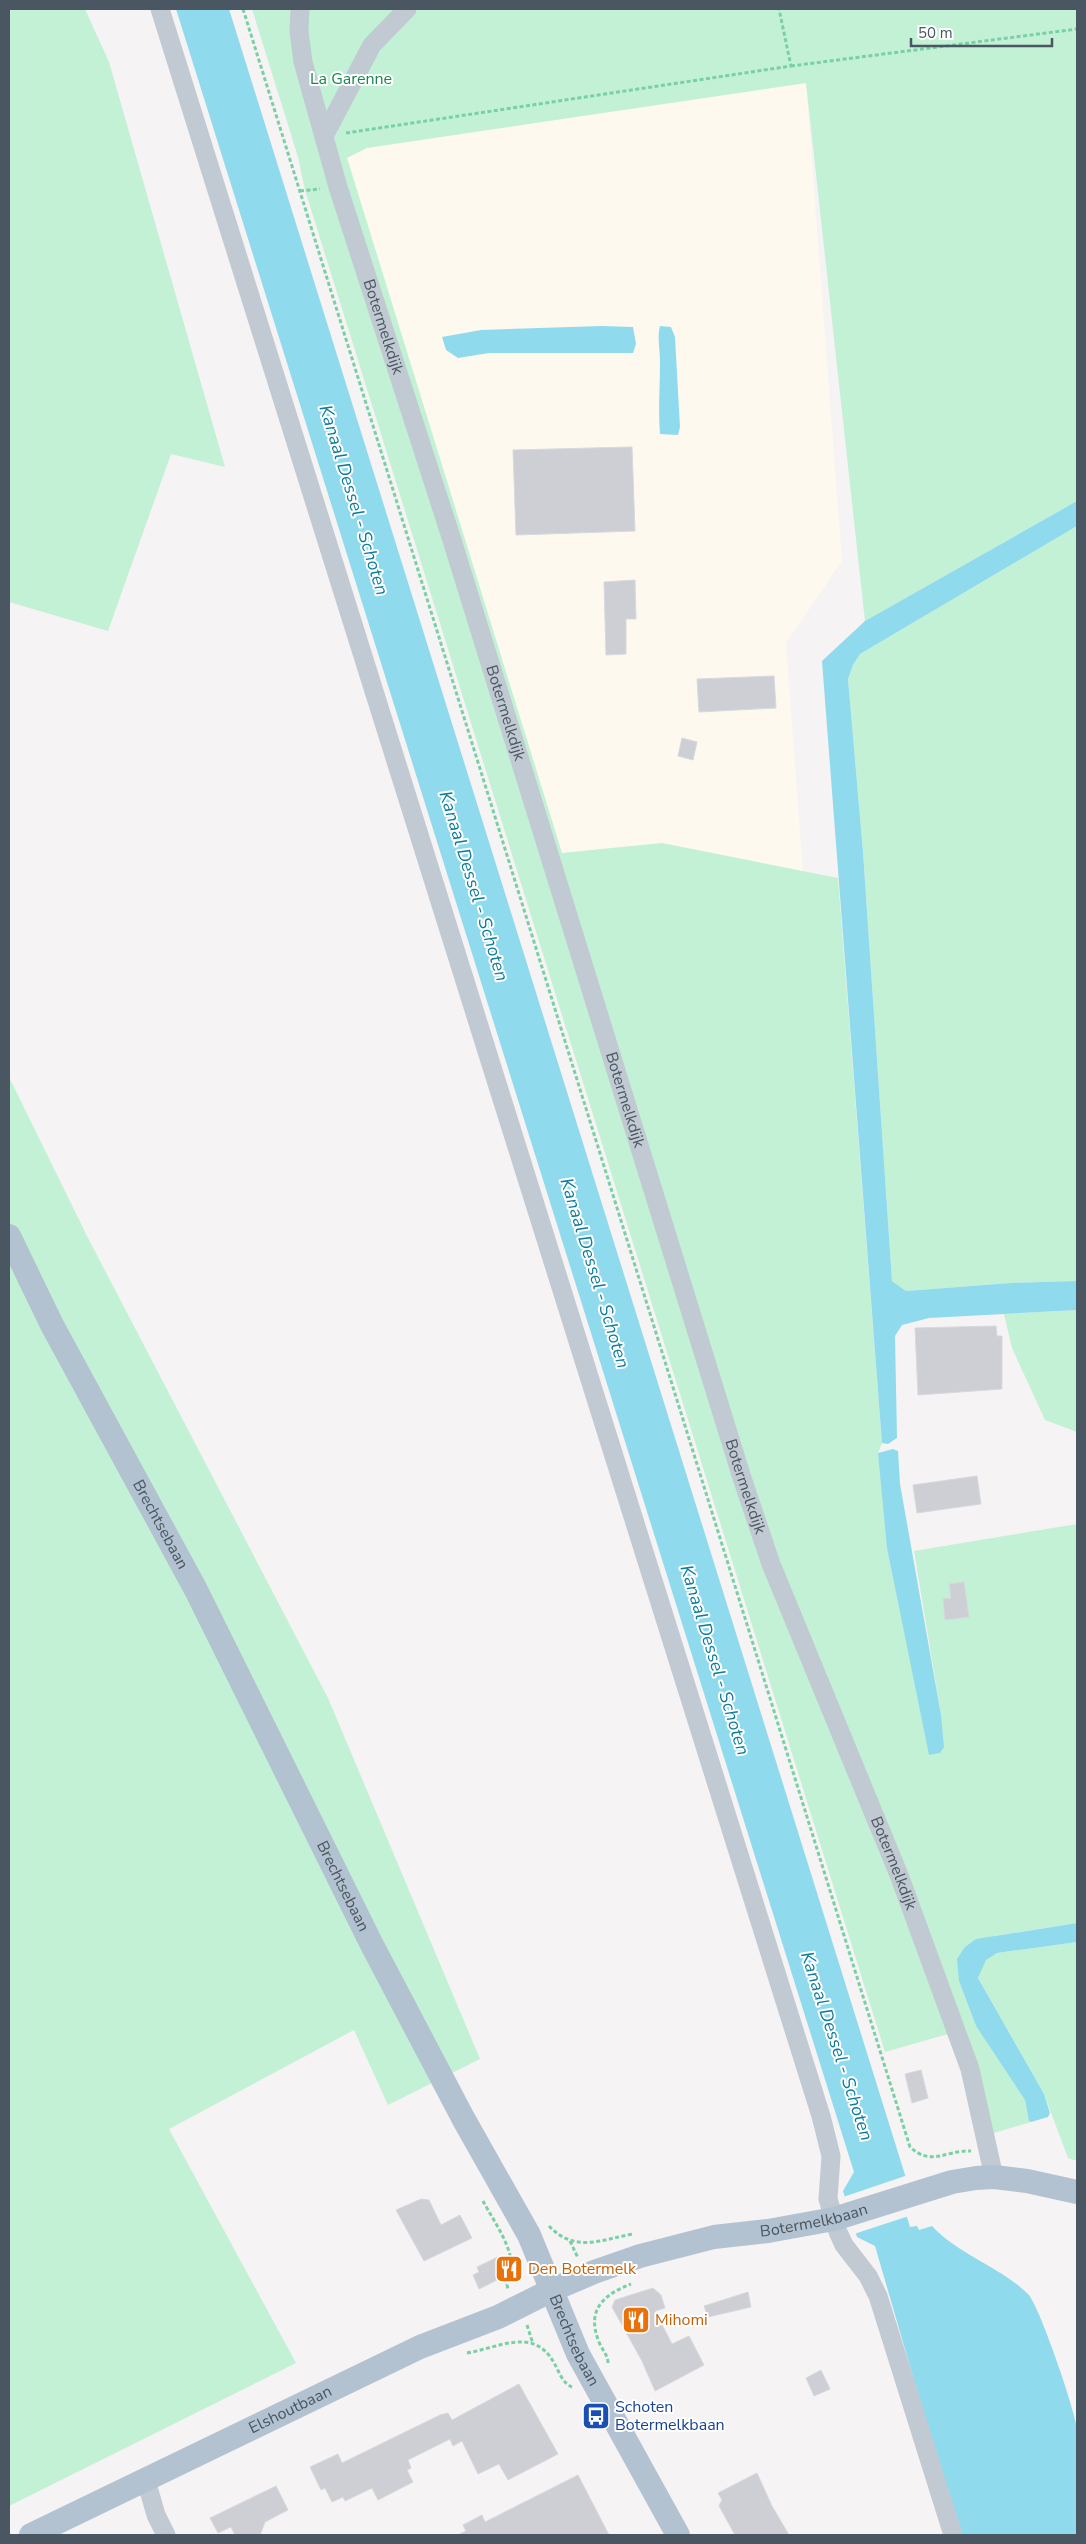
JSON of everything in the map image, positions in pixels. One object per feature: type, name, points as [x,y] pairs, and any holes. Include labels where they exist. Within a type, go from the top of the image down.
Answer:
[{"type":"main road","name":"Brechtsebaan","points":[[9,1236],[52,1325],[196,1590],[372,1943],[463,2118],[529,2235],[578,2354],[678,2535]]},
{"type":"main road","name":"Botermelkbaan","points":[[552,2290],[594,2272],[671,2246],[714,2236],[768,2231],[840,2217],[952,2182],[994,2177],[1055,2186],[1077,2192]]},
{"type":"main road","name":"Elshoutbaan","points":[[31,2535],[420,2347],[498,2317],[552,2290]]},
{"type":"street","points":[[160,9],[821,2116],[831,2156],[828,2199],[840,2217],[841,2240],[868,2276],[878,2296],[953,2535]]},
{"type":"street","name":"Botermelkdijk","points":[[300,9],[300,44],[324,136],[451,537],[742,1478],[771,1564],[899,1875],[970,2069],[994,2177]]},
{"type":"street","points":[[324,136],[372,45],[407,9]]},
{"type":"street","points":[[146,2480],[156,2515],[166,2535]]},
{"type":"path","points":[[244,9],[910,2147],[919,2155],[930,2158],[964,2151],[975,2152]]},
{"type":"path","points":[[779,9],[791,66]]},
{"type":"path","points":[[324,136],[791,66],[1077,29]]},
{"type":"path","points":[[547,2224],[561,2237],[570,2241]]},
{"type":"path","points":[[501,2236],[513,2262],[508,2287]]},
{"type":"path","points":[[595,2324],[596,2313],[601,2301]]},
{"type":"path","points":[[527,2326],[533,2344]]},
{"type":"shaded area","points":[[806,83],[842,561],[786,643],[805,900],[662,843],[562,853],[347,157],[367,148]]},
{"type":"green space","points":[[9,9],[85,9],[109,62],[225,467],[171,454],[108,631],[9,602]]},
{"type":"green space","name":"La Garenne","points":[[252,9],[1077,9],[1077,501],[865,621],[806,83],[367,148],[347,158],[562,853],[662,843],[838,878],[882,1443],[878,1453],[941,1715],[914,1551],[1077,1524],[1077,1923],[994,1936],[959,1981],[976,2026],[1025,2100],[1031,2122],[994,2133],[962,2030],[885,2052],[305,190],[298,157]]},
{"type":"green space","points":[[1077,526],[1077,1281],[1011,1283],[906,1291],[892,1281],[863,852],[848,679],[853,665],[860,654]]},
{"type":"green space","points":[[9,1077],[88,1238],[328,1698],[480,2059],[388,2105],[354,2030],[169,2129],[296,2363],[9,2506]]},
{"type":"green space","points":[[1077,1310],[1077,1432],[1045,1420],[1012,1348],[1004,1314]]},
{"type":"green space","points":[[1077,1942],[1077,2161],[1068,2158],[1044,2094],[978,1978],[986,1959],[997,1953]]},
{"type":"water","name":"Kanaal Dessel - Schoten","points":[[176,9],[229,9],[906,2178],[896,2182],[910,2227],[917,2226],[919,2230],[932,2226],[954,2245],[1017,2284],[1028,2294],[1033,2302],[1056,2358],[1075,2418],[1079,2468],[1077,2535],[959,2535],[875,2246],[857,2237],[843,2191],[854,2172]]},
{"type":"water","points":[[602,326],[633,327],[636,344],[633,353],[489,353],[458,358],[446,350],[442,337],[481,330]]},
{"type":"water","points":[[660,326],[671,327],[675,337],[680,427],[678,435],[660,434]]},
{"type":"water","points":[[1077,501],[1077,526],[860,654],[853,665],[848,679],[863,852],[892,1281],[906,1291],[1011,1283],[1077,1281],[1077,1310],[929,1318],[902,1325],[895,1336],[897,1438],[888,1444],[882,1443],[822,661],[865,621]]},
{"type":"water","points":[[893,1449],[898,1451],[900,1484],[941,1715],[944,1747],[940,1753],[929,1755],[887,1548],[878,1453]]},
{"type":"water","points":[[1077,1923],[1077,1942],[997,1953],[986,1960],[978,1978],[1044,2094],[1050,2113],[1048,2117],[1031,2122],[1029,2121],[1025,2100],[976,2026],[959,1981],[957,1959],[965,1947],[976,1939]]},
{"type":"pier","points":[[908,2175],[907,2179],[899,2183],[909,2216],[854,2234],[843,2197]]},
{"type":"building","points":[[632,447],[635,531],[516,535],[513,450]]},
{"type":"building","points":[[635,580],[636,619],[626,619],[626,654],[606,655],[604,582]]},
{"type":"building","points":[[774,676],[776,708],[699,712],[697,679]]},
{"type":"building","points":[[682,738],[697,742],[693,760],[678,756]]},
{"type":"building","points":[[996,1326],[997,1336],[1002,1336],[1002,1389],[918,1395],[915,1328]]},
{"type":"building","points":[[977,1476],[981,1504],[917,1513],[913,1485]]},
{"type":"building","points":[[964,1582],[969,1617],[945,1620],[943,1599],[951,1598],[949,1584]]},
{"type":"building","points":[[921,2070],[928,2098],[912,2103],[905,2074]]},
{"type":"building","points":[[421,2199],[429,2200],[441,2225],[460,2215],[472,2238],[424,2261],[396,2210]]},
{"type":"building","points":[[500,2256],[509,2274],[479,2289],[473,2275],[479,2272],[477,2267]]},
{"type":"building","points":[[653,2288],[661,2295],[665,2308],[655,2311],[672,2344],[689,2336],[704,2365],[655,2391],[642,2361],[612,2307],[615,2300]]},
{"type":"building","points":[[748,2292],[751,2307],[708,2317],[704,2306]]},
{"type":"building","points":[[821,2370],[830,2389],[814,2396],[806,2378]]},
{"type":"building","points":[[519,2384],[558,2454],[508,2480],[499,2464],[478,2474],[462,2441],[453,2446],[450,2439],[408,2460],[411,2468],[407,2470],[413,2482],[378,2500],[372,2488],[345,2501],[343,2497],[332,2502],[325,2488],[321,2490],[310,2467],[338,2454],[342,2463],[440,2415],[448,2413],[452,2420]]},
{"type":"building","points":[[757,2473],[772,2506],[789,2535],[735,2535],[719,2506],[722,2500],[718,2493]]},
{"type":"building","points":[[578,2475],[609,2535],[458,2535],[466,2531],[463,2525],[482,2515],[485,2522]]},
{"type":"building","points":[[276,2486],[288,2510],[265,2522],[260,2535],[235,2535],[231,2527],[218,2533],[210,2518]]},
{"type":"place","name":"Den Botermelk","points":[[509,2269]]},
{"type":"place","name":"Mihomi","points":[[636,2320]]},
{"type":"place","name":"Schoten Botermelkbaan","points":[[596,2416]]}]
